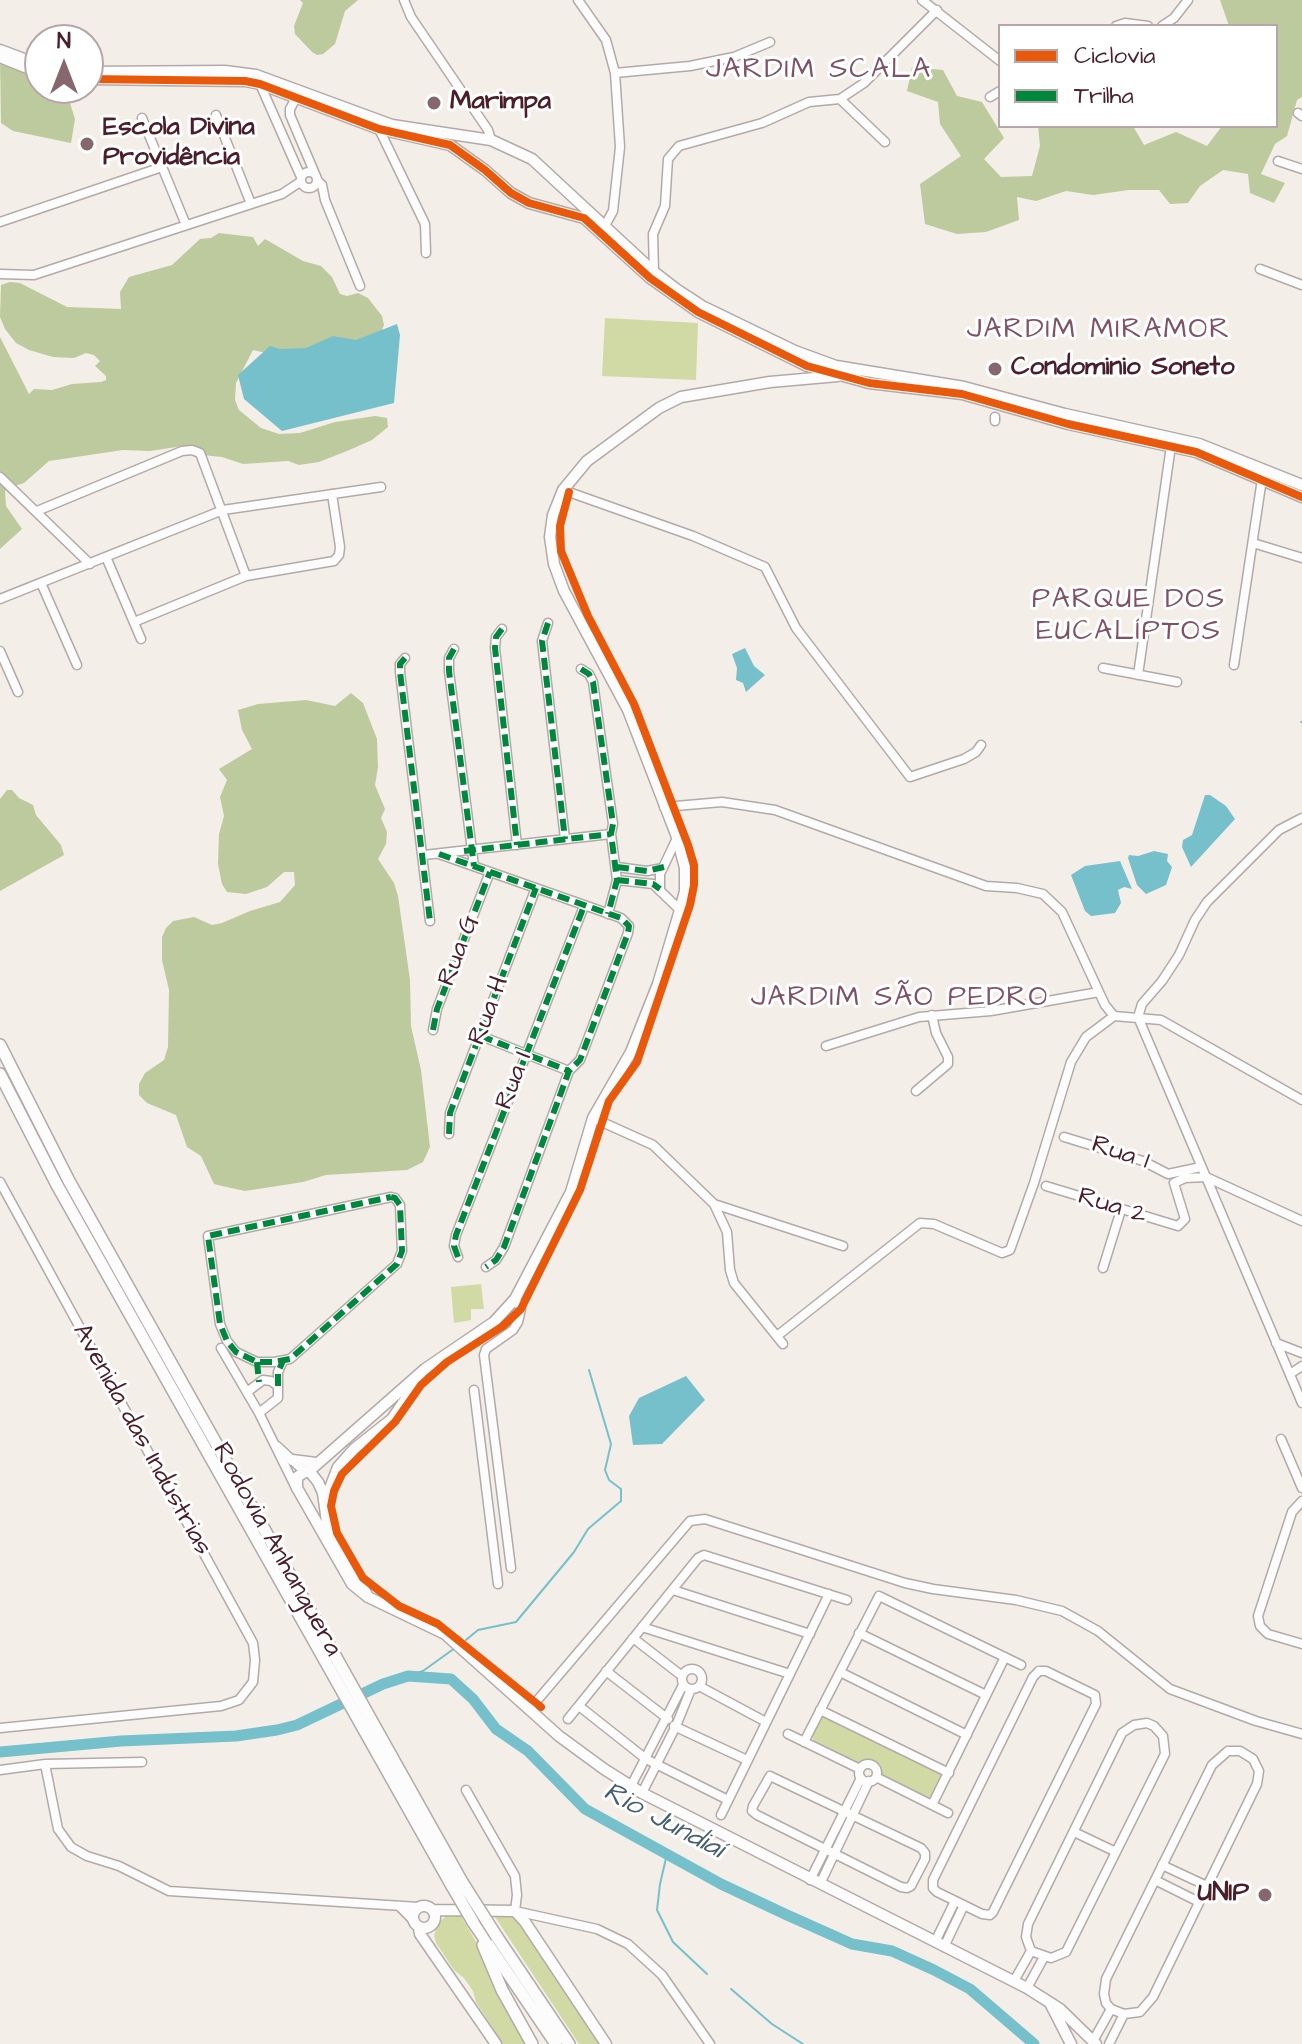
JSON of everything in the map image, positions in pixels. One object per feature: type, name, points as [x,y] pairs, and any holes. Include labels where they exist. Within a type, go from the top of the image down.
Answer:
[{"type":"highway","name":"Rodovia Anhanguera","points":[[0,1045],[69,1181],[337,1672],[359,1723],[457,1884],[569,2044]]},
{"type":"highway","name":"Rodovia Anhanguera","points":[[0,1074],[57,1185],[337,1672],[371,1718],[457,1884],[473,1922],[556,2044]]},
{"type":"highway","points":[[473,1922],[502,1990],[532,2044]]},
{"type":"main road","points":[[0,50],[24,59]]},
{"type":"main road","points":[[0,57],[24,67]]},
{"type":"main road","points":[[104,72],[225,71],[256,75],[392,125],[491,140],[532,159],[672,296],[790,364],[964,387],[1065,414],[1191,442],[1302,485]]},
{"type":"main road","points":[[104,79],[231,80],[260,84],[379,129],[458,148],[511,193],[529,203],[570,212],[604,229],[654,272],[702,306],[837,371],[869,383],[962,394],[1068,424],[1171,446],[1222,461],[1302,497]]},
{"type":"main road","points":[[570,212],[578,201]]},
{"type":"main road","points":[[790,364],[796,379]]},
{"type":"main road","points":[[775,381],[790,364]]},
{"type":"main road","points":[[837,371],[681,397],[659,408],[587,461],[563,490],[553,515],[550,537],[554,564],[564,591],[628,710],[677,837],[685,868],[685,891],[680,910],[658,984],[631,1052],[593,1118],[571,1192],[515,1299],[494,1322],[425,1369],[297,1477],[297,1488],[368,1597],[445,1634],[570,1744],[642,1793],[1027,1988],[1060,2009],[1092,2040]]},
{"type":"main road","points":[[324,1505],[329,1484],[338,1467],[361,1443],[392,1419],[425,1369]]},
{"type":"main road","points":[[383,1405],[392,1409],[392,1419]]},
{"type":"main road","points":[[292,1460],[309,1469],[318,1482],[334,1546]]},
{"type":"main road","points":[[307,1507],[324,1505]]},
{"type":"main road","points":[[433,1951],[433,1918],[425,1905],[413,1913],[420,1934],[496,2044]]},
{"type":"main road","points":[[416,1924],[451,1910],[515,1911],[606,2044]]},
{"type":"main road","points":[[1049,2001],[1073,2044],[1079,2036],[1092,2040]]},
{"type":"street","points":[[404,0],[411,17],[488,130],[491,140]]},
{"type":"street","points":[[578,0],[606,40],[615,73],[620,147],[613,211],[604,229]]},
{"type":"street","points":[[922,0],[998,59]]},
{"type":"street","points":[[1165,24],[1188,0]]},
{"type":"street","points":[[654,272],[653,234],[665,206],[671,153],[679,146],[762,123],[809,102],[840,99],[864,83],[937,10]]},
{"type":"street","points":[[615,73],[690,66],[734,57],[770,42]]},
{"type":"street","points":[[260,84],[301,179],[306,188],[314,183]]},
{"type":"street","points":[[990,97],[998,92]]},
{"type":"street","points":[[296,98],[290,115],[314,183]]},
{"type":"street","points":[[840,99],[885,142]]},
{"type":"street","points":[[216,115],[251,204]]},
{"type":"street","points":[[142,118],[186,225]]},
{"type":"street","points":[[379,129],[425,224],[426,253]]},
{"type":"street","points":[[287,144],[300,138]]},
{"type":"street","points":[[1278,161],[1302,169]]},
{"type":"street","points":[[0,222],[162,167]]},
{"type":"street","points":[[282,194],[306,172],[314,183]]},
{"type":"street","points":[[0,274],[34,275],[314,183],[322,185],[325,200],[360,286]]},
{"type":"street","points":[[1260,269],[1302,285]]},
{"type":"street","points":[[1138,675],[1171,446]]},
{"type":"street","points":[[37,511],[182,451],[192,450],[200,453],[246,576]]},
{"type":"street","points":[[0,477],[90,564]]},
{"type":"street","points":[[1234,665],[1262,479]]},
{"type":"street","points":[[0,599],[223,510],[381,487]]},
{"type":"street","points":[[563,490],[693,536],[765,567],[796,628],[910,777],[964,759],[981,745]]},
{"type":"street","points":[[134,622],[246,576],[334,561],[340,547],[332,494]]},
{"type":"street","points":[[1253,543],[1302,558]]},
{"type":"street","points":[[106,557],[141,639]]},
{"type":"street","points":[[41,583],[77,665]]},
{"type":"street","points":[[548,623],[542,641],[565,839]]},
{"type":"street","points":[[502,629],[496,637],[495,648],[517,845]]},
{"type":"street","points":[[454,649],[449,658],[449,671],[474,866]]},
{"type":"street","points":[[0,651],[18,692]]},
{"type":"street","points":[[405,658],[400,664],[400,672],[430,921]]},
{"type":"street","points":[[1103,668],[1177,682]]},
{"type":"street","points":[[581,669],[589,674],[593,682],[613,824],[611,834],[617,880],[608,914]]},
{"type":"street","points":[[664,807],[722,802],[775,810],[958,878],[986,886],[1043,894],[1062,912],[1105,1005],[1114,1016]]},
{"type":"street","points":[[1302,818],[1279,830],[1207,902],[1179,955],[1142,1004],[1138,1017],[1302,1403]]},
{"type":"street","points":[[424,855],[611,834]]},
{"type":"street","points":[[660,889],[660,874],[677,837]]},
{"type":"street","points":[[439,854],[626,921],[628,933],[580,1060],[569,1071],[504,1247],[496,1260],[486,1267]]},
{"type":"street","points":[[617,867],[647,871],[664,867]]},
{"type":"street","name":"Rua G","points":[[433,1030],[437,1009],[490,872]]},
{"type":"street","points":[[617,880],[653,884],[680,910]]},
{"type":"street","name":"Rua H","points":[[449,1134],[450,1113],[536,888]]},
{"type":"street","name":"Rua I","points":[[458,1257],[454,1246],[456,1235],[584,906]]},
{"type":"street","points":[[826,1046],[932,1015],[991,1011],[1099,992]]},
{"type":"street","points":[[916,1091],[948,1064],[932,1015]]},
{"type":"street","points":[[593,1118],[653,1145],[714,1204],[727,1232],[734,1283],[780,1340],[920,1223],[934,1224],[1002,1253],[1010,1250],[1071,1062],[1086,1037],[1114,1016],[1161,1020],[1302,1100]]},
{"type":"street","points":[[481,1036],[569,1071]]},
{"type":"street","name":"Rua 1","points":[[1064,1137],[1143,1161],[1174,1177]]},
{"type":"street","points":[[1174,1177],[1201,1167]]},
{"type":"street","points":[[1174,1177],[1206,1177],[1302,1221]]},
{"type":"street","name":"Rua 2","points":[[1046,1186],[1178,1226],[1185,1219],[1174,1177]]},
{"type":"street","name":"Avenida das Indústrias","points":[[0,1182],[253,1643],[253,1682],[239,1700],[221,1706],[0,1728]]},
{"type":"street","points":[[395,1198],[400,1205],[402,1251],[397,1264],[307,1345],[283,1361],[257,1362],[236,1352],[223,1333],[208,1236],[395,1198]]},
{"type":"street","points":[[714,1204],[843,1246]]},
{"type":"street","points":[[1103,1268],[1121,1210]]},
{"type":"street","points":[[495,1560],[510,1563],[485,1351],[518,1322],[521,1313],[515,1299]]},
{"type":"street","points":[[494,1322],[503,1326],[505,1336]]},
{"type":"street","points":[[1276,1343],[1302,1353]]},
{"type":"street","points":[[221,1348],[297,1488]]},
{"type":"street","points":[[259,1413],[278,1398],[278,1372],[283,1361]]},
{"type":"street","points":[[257,1362],[259,1382]]},
{"type":"street","points":[[1290,1374],[1302,1366]]},
{"type":"street","points":[[247,1392],[267,1379],[278,1386]]},
{"type":"street","points":[[489,1392],[474,1392],[498,1584]]},
{"type":"street","points":[[1281,1439],[1302,1488]]},
{"type":"street","points":[[274,1443],[292,1460]]},
{"type":"street","points":[[1302,1501],[1292,1512],[1258,1616],[1260,1626],[1268,1634],[1302,1644]]},
{"type":"street","points":[[529,1710],[690,1521],[705,1519],[905,1583],[1016,1600],[1062,1611],[1098,1631],[1170,1689],[1256,1721],[1302,1734]]},
{"type":"street","points":[[568,1719],[698,1558],[704,1555],[847,1600]]},
{"type":"street","points":[[673,1590],[810,1634]]},
{"type":"street","points":[[721,1815],[829,1594]]},
{"type":"street","points":[[804,1742],[879,1596],[1021,1665]]},
{"type":"street","points":[[642,1627],[790,1674]]},
{"type":"street","points":[[859,1633],[986,1695]]},
{"type":"street","points":[[633,1638],[689,1684],[766,1722]]},
{"type":"street","points":[[932,1805],[1005,1657]]},
{"type":"street","points":[[606,1671],[666,1719],[668,1726],[676,1726],[747,1760]]},
{"type":"street","points":[[1039,1671],[1046,1671],[1095,1695],[1096,1704],[993,1912],[982,1914],[960,1903],[933,1888],[933,1880],[1033,1677],[1039,1671]]},
{"type":"street","points":[[840,1672],[967,1735]]},
{"type":"street","points":[[631,1786],[666,1719],[689,1684]]},
{"type":"street","points":[[642,1793],[676,1726],[689,1684]]},
{"type":"street","points":[[579,1706],[646,1759],[728,1800]]},
{"type":"street","points":[[820,1710],[949,1773]]},
{"type":"street","points":[[1147,1723],[1154,1726],[1165,1741],[1165,1754],[1116,1852],[1066,1952],[1044,1957],[1031,1951],[1026,1937],[1028,1924],[1122,1733],[1134,1725],[1147,1723]]},
{"type":"street","points":[[788,1734],[866,1776],[948,1813]]},
{"type":"street","points":[[1228,1751],[1248,1754],[1257,1764],[1259,1778],[1147,2006],[1140,2012],[1124,2014],[1111,2009],[1104,1994],[1106,1979],[1155,1880],[1216,1759],[1228,1751]]},
{"type":"street","points":[[0,1770],[45,1764],[142,1762]]},
{"type":"street","points":[[45,1764],[58,1829],[71,1847],[169,1891],[418,1907]]},
{"type":"street","points":[[770,1776],[921,1848],[925,1859],[907,1888],[826,1849],[752,1811],[770,1776]]},
{"type":"street","points":[[815,1882],[836,1854],[866,1776]]},
{"type":"street","points":[[466,1790],[515,1876],[515,1911],[597,1929],[628,1944],[662,1975],[710,2044]]},
{"type":"street","points":[[815,1882],[826,1849],[850,1813]]},
{"type":"street","points":[[1074,1832],[1116,1852]]},
{"type":"street","points":[[1162,1865],[1207,1886]]},
{"type":"street","points":[[1155,1880],[1199,1902]]},
{"type":"street","points":[[939,1944],[960,1903]]},
{"type":"street","points":[[399,1905],[416,1924]]},
{"type":"street","points":[[1014,1981],[1031,1951]]},
{"type":"street","points":[[1027,1988],[1044,1957]]},
{"type":"street","points":[[1092,2040],[1111,2009]]},
{"type":"street","points":[[1101,2027],[1111,2040],[1124,2014]]},
{"type":"green space","points":[[300,0],[358,0],[345,11],[335,44],[323,54],[312,52],[295,34],[294,26],[303,3]]},
{"type":"green space","points":[[1220,0],[1302,0],[1302,97],[1297,100],[1287,136],[1275,144],[1261,174],[1285,183],[1274,203],[1250,193],[1248,174],[1223,170],[1200,186],[1188,203],[1170,204],[1159,190],[1093,195],[1066,191],[1036,201],[1017,197],[1019,220],[986,232],[957,234],[925,224],[920,184],[961,156],[940,124],[938,102],[907,91],[912,67],[943,70],[957,96],[982,102],[1004,138],[984,159],[1001,177],[1032,176],[1040,146],[1038,128],[1134,128],[1144,145],[1176,132],[1207,146],[1220,128],[1278,128],[1278,24],[1228,24]]},
{"type":"green space","points":[[0,58],[24,71],[24,104],[70,104],[75,119],[71,143],[13,131],[1,123]]},
{"type":"green space","points":[[219,233],[253,237],[258,246],[265,239],[303,261],[321,266],[332,277],[340,294],[358,293],[368,298],[382,316],[384,325],[372,340],[288,358],[253,350],[236,383],[235,400],[239,410],[261,428],[279,434],[300,433],[335,422],[375,416],[387,418],[388,427],[372,440],[347,451],[319,462],[299,465],[288,461],[243,464],[202,455],[183,446],[150,451],[123,450],[49,461],[24,483],[5,489],[6,506],[22,529],[0,549],[0,337],[29,394],[34,389],[52,390],[106,380],[106,376],[95,366],[100,361],[94,355],[53,357],[16,343],[0,317],[1,285],[20,283],[67,307],[121,309],[120,292],[129,277],[172,265],[200,239]]},
{"type":"green space","points":[[605,318],[698,323],[696,380],[602,376]]},
{"type":"green space","points":[[351,693],[363,703],[377,739],[375,785],[385,809],[381,818],[387,832],[386,844],[378,859],[394,883],[398,896],[410,980],[411,1026],[421,1070],[430,1147],[423,1162],[407,1170],[326,1175],[303,1182],[245,1191],[214,1184],[201,1156],[187,1147],[176,1115],[147,1103],[139,1095],[139,1084],[145,1073],[164,1060],[168,1047],[169,990],[162,960],[162,937],[173,921],[194,917],[212,925],[222,923],[280,902],[295,885],[294,872],[284,872],[267,887],[246,894],[227,892],[222,884],[218,864],[219,834],[224,816],[220,797],[227,780],[219,769],[252,749],[242,730],[238,710],[258,704],[306,700],[335,706]]},
{"type":"green space","points":[[7,790],[12,790],[19,798],[33,805],[36,815],[61,845],[64,855],[0,891],[0,799]]},
{"type":"green space","points":[[481,1284],[484,1309],[471,1309],[471,1320],[454,1323],[451,1287]]},
{"type":"green space","points":[[822,1716],[940,1772],[934,1793],[930,1797],[924,1796],[880,1774],[879,1765],[871,1759],[858,1763],[815,1742],[811,1735]]},
{"type":"green space","points":[[458,1911],[482,1952],[526,2044],[503,2044],[476,2002],[473,1991],[436,1943],[434,1936],[438,1923],[450,1913]]},
{"type":"green space","points":[[493,1914],[516,1918],[602,2044],[579,2044]]},
{"type":"water","points":[[397,324],[400,335],[394,403],[282,431],[244,399],[238,375],[270,346],[280,349],[306,348],[333,336],[356,340]]},
{"type":"water","points":[[745,648],[754,666],[765,675],[746,692],[743,683],[736,680],[737,668],[732,654]]},
{"type":"water","points":[[1205,795],[1226,806],[1235,819],[1191,867],[1182,847],[1183,840],[1192,835]]},
{"type":"water","points":[[1154,851],[1168,854],[1167,861],[1172,867],[1166,885],[1146,894],[1137,885],[1128,858],[1129,855],[1138,856]]},
{"type":"water","points":[[1120,861],[1132,889],[1124,887],[1118,890],[1121,903],[1115,913],[1091,916],[1085,911],[1071,875],[1085,866]]},
{"type":"water","points":[[686,1376],[705,1400],[662,1444],[633,1445],[629,1416],[639,1398]]},
{"type":"waterway","points":[[466,1640],[478,1630],[516,1622],[574,1552],[588,1529],[621,1501],[621,1489],[609,1480],[605,1470],[611,1444],[589,1370]]},
{"type":"waterway","points":[[408,1676],[423,1671],[455,1648]]},
{"type":"waterway","name":"Rio Jundiaí","points":[[0,1752],[121,1741],[236,1736],[277,1730],[297,1725],[383,1684],[408,1676],[451,1679],[473,1699],[496,1729],[528,1751],[585,1809],[721,1884],[787,1915],[852,1944],[892,1951],[934,1970],[970,1989],[1034,2044]]},
{"type":"waterway","points":[[667,1854],[657,1910],[673,1942],[707,1974]]},
{"type":"waterway","points":[[731,1989],[772,2024],[803,2044]]},
{"type":"marked path","points":[[548,623],[542,641],[565,839]]},
{"type":"marked path","points":[[502,629],[496,637],[495,648],[517,845]]},
{"type":"marked path","points":[[454,649],[449,658],[449,671],[474,866]]},
{"type":"marked path","points":[[405,658],[400,664],[400,672],[430,921]]},
{"type":"marked path","points":[[581,669],[589,674],[593,682],[613,824],[611,834],[617,880],[608,914]]},
{"type":"marked path","points":[[464,851],[611,834]]},
{"type":"marked path","points":[[439,854],[621,918],[629,926],[580,1060],[569,1071],[504,1247],[496,1260],[486,1267]]},
{"type":"marked path","points":[[617,867],[647,871],[664,867]]},
{"type":"marked path","points":[[433,1030],[437,1009],[490,872]]},
{"type":"marked path","points":[[617,880],[653,884],[660,889]]},
{"type":"marked path","points":[[449,1134],[450,1113],[536,888]]},
{"type":"marked path","points":[[458,1257],[454,1246],[456,1235],[584,906]]},
{"type":"marked path","points":[[481,1036],[569,1071]]},
{"type":"marked path","points":[[391,1197],[400,1205],[402,1251],[397,1264],[290,1359],[257,1362],[236,1352],[220,1324],[208,1236],[391,1197]]},
{"type":"marked path","points":[[278,1386],[278,1372],[283,1361]]},
{"type":"marked path","points":[[257,1362],[259,1382]]},
{"type":"cycle path","points":[[104,79],[245,81],[379,129],[450,145],[511,193],[529,203],[584,218],[650,278],[698,312],[807,366],[869,383],[962,394],[1068,424],[1196,452],[1302,497]]},
{"type":"cycle path","points":[[541,1707],[438,1624],[399,1606],[363,1578],[337,1533],[331,1506],[342,1474],[395,1422],[421,1385],[447,1362],[503,1326],[521,1309],[580,1190],[609,1101],[637,1062],[690,905],[694,865],[688,845],[634,704],[588,616],[561,551],[560,526],[569,492]]},
{"type":"place","name":"Marimpa","points":[[434,103]]},
{"type":"place","name":"Escola Divina Providência","points":[[87,144]]},
{"type":"place","name":"Condominio Soneto","points":[[995,369]]},
{"type":"place","name":"UNIP","points":[[1265,1895]]},
{"type":"district","name":"JARDIM SCALA","points":[[819,71]]},
{"type":"district","name":"JARDIM MIRAMOR","points":[[1099,331]]},
{"type":"district","name":"PARQUE DOS EUCALÍPTOS","points":[[1129,617]]},
{"type":"district","name":"JARDIM SÃO PEDRO","points":[[900,999]]}]
